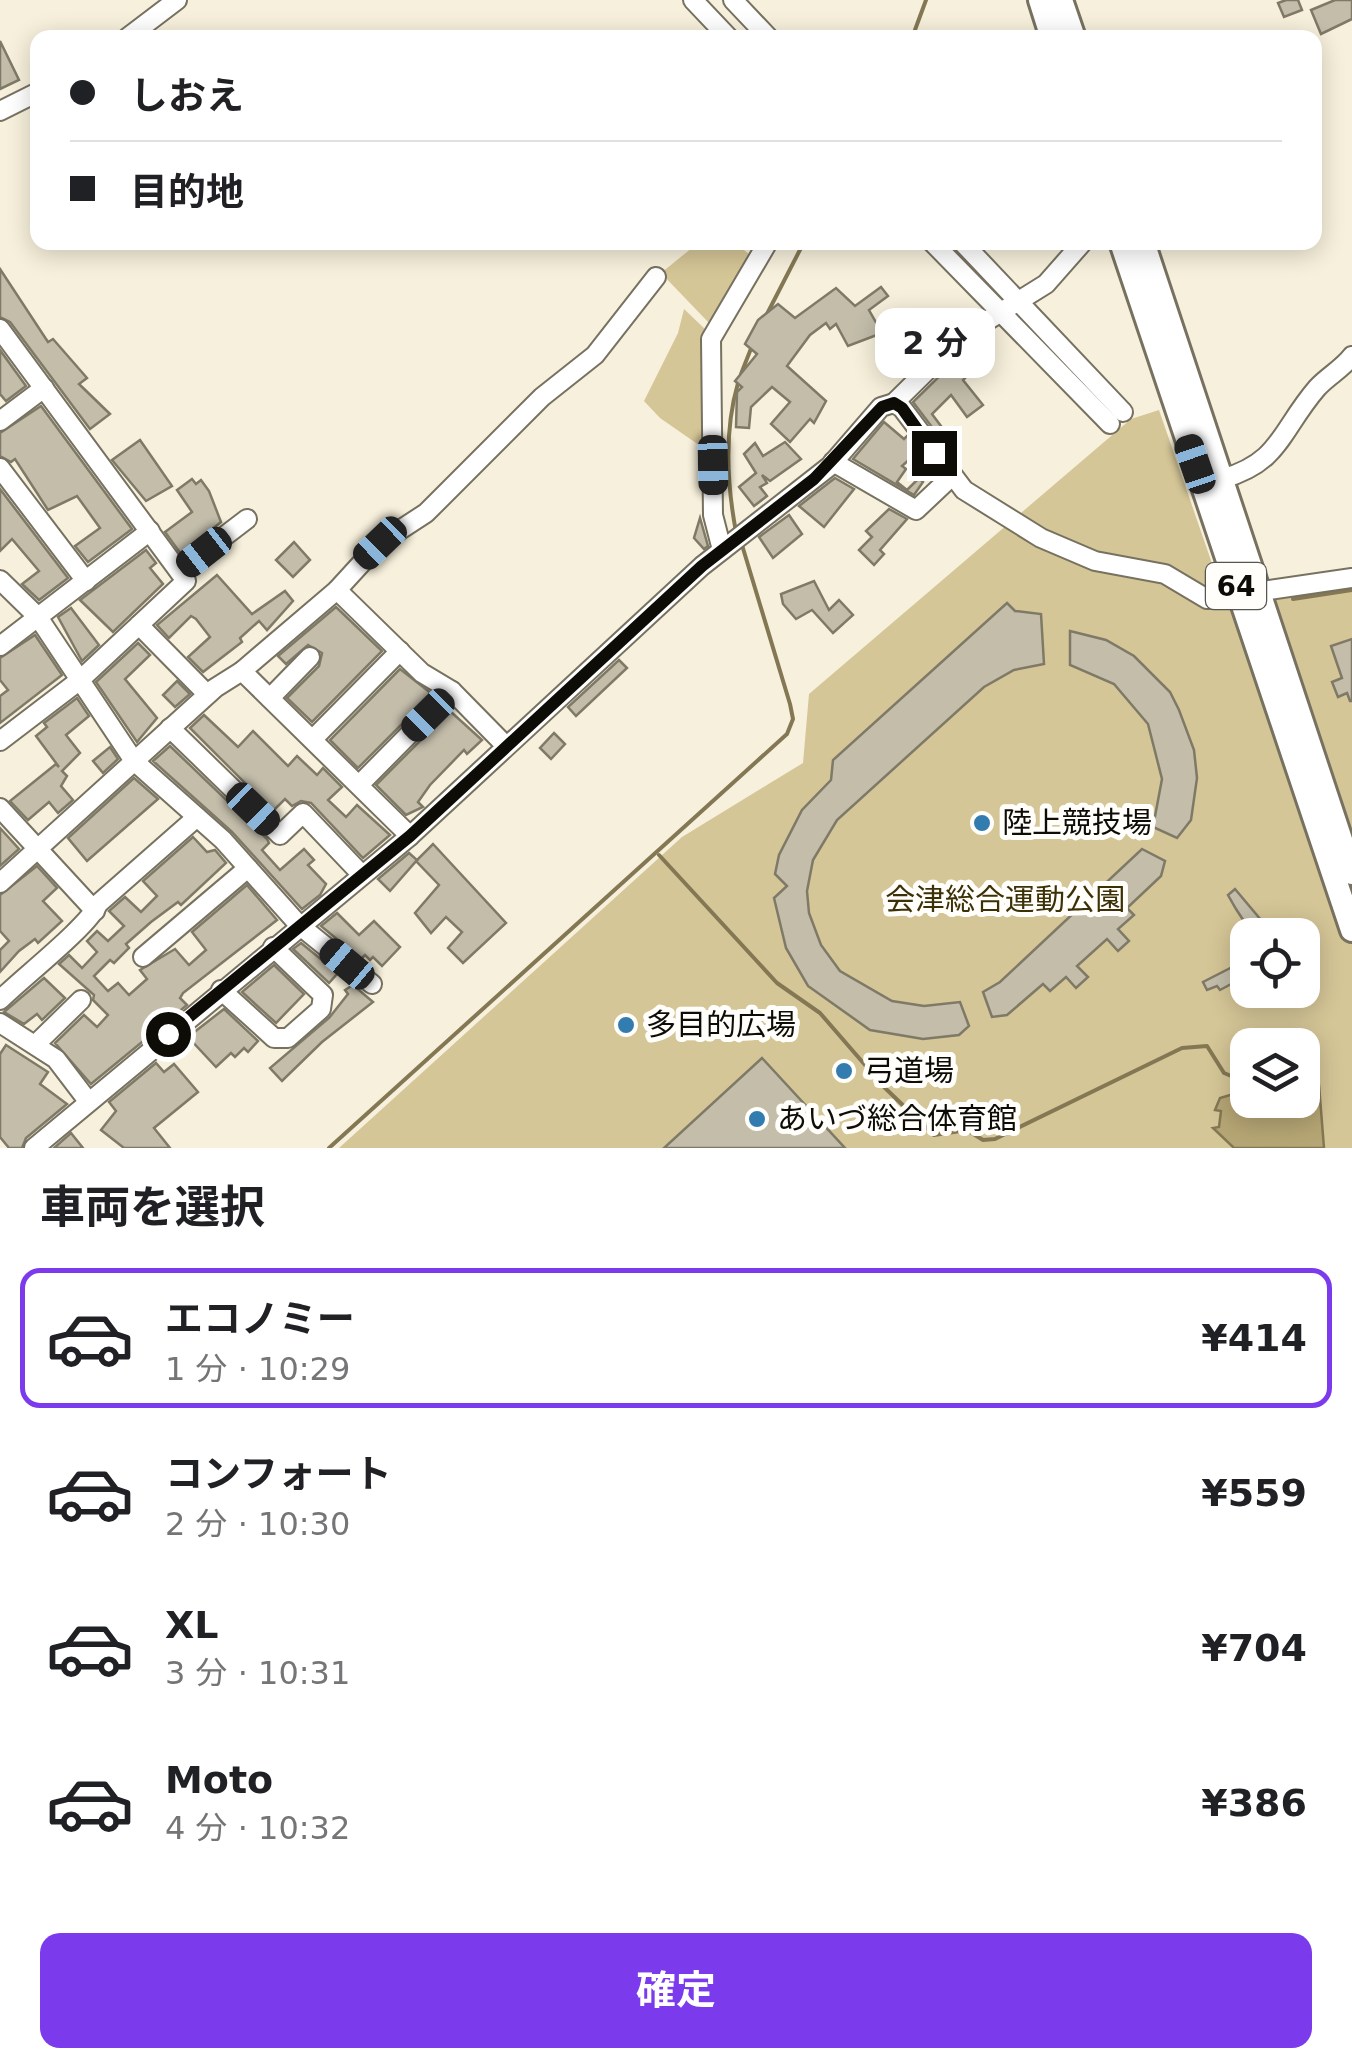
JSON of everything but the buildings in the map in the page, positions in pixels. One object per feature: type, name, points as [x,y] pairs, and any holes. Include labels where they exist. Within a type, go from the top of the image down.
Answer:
[{"type":"main road","points":[[1040,0],[1049,30]]},
{"type":"main road","points":[[1061,0],[1071,30]]},
{"type":"main road","name":"64","points":[[1124,250],[1352,873]]},
{"type":"main road","name":"64","points":[[1146,250],[1222,479],[1249,592],[1352,930]]},
{"type":"street","points":[[138,30],[178,0]]},
{"type":"street","points":[[692,0],[720,30]]},
{"type":"street","points":[[733,0],[762,30]]},
{"type":"street","points":[[0,111],[30,96]]},
{"type":"street","points":[[722,550],[713,514],[710,339],[763,250]]},
{"type":"street","points":[[940,250],[998,312],[1116,418],[1022,301],[970,250]]},
{"type":"street","points":[[34,1148],[410,836],[722,550],[833,462],[882,407],[894,403],[950,346],[1046,284],[1076,250]]},
{"type":"street","points":[[0,884],[207,694],[242,671],[337,590],[380,543],[426,513],[542,397],[595,355],[656,277]]},
{"type":"street","points":[[0,329],[186,581],[80,680],[0,741]]},
{"type":"street","points":[[1222,479],[1248,472],[1270,456],[1319,385],[1351,358]]},
{"type":"street","points":[[0,421],[44,388]]},
{"type":"street","points":[[894,403],[951,477],[1041,538],[1095,562],[1164,574],[1207,599],[1352,578]]},
{"type":"street","points":[[833,462],[916,510],[951,477]]},
{"type":"street","points":[[0,468],[86,582]]},
{"type":"street","points":[[179,571],[248,519]]},
{"type":"street","points":[[0,646],[150,531]]},
{"type":"street","points":[[0,580],[38,617],[134,761],[248,868],[299,925],[372,984]]},
{"type":"street","points":[[337,590],[422,673],[452,692],[506,746]]},
{"type":"street","points":[[139,625],[207,694]]},
{"type":"street","points":[[313,739],[400,651]]},
{"type":"street","points":[[270,698],[310,657]]},
{"type":"street","points":[[242,671],[410,836]]},
{"type":"street","points":[[359,785],[452,692]]},
{"type":"street","points":[[170,728],[280,836],[302,814],[362,875]]},
{"type":"street","points":[[0,808],[94,911]]},
{"type":"street","points":[[0,1000],[98,904],[197,818]]},
{"type":"street","points":[[143,957],[248,868]]},
{"type":"street","points":[[221,990],[274,1038],[288,1038],[324,1003],[323,995],[273,947]]},
{"type":"street","points":[[36,1044],[81,1000]]},
{"type":"street","points":[[0,1023],[56,1060],[88,1101]]},
{"type":"green space","points":[[689,250],[744,250],[754,258],[710,324],[661,273]]},
{"type":"green space","points":[[684,309],[708,332],[709,452],[660,418],[644,401],[678,333]]},
{"type":"green space","name":"会津総合運動公園","points":[[1159,410],[1226,604],[1352,582],[1352,1148],[339,1148],[682,837],[803,763],[809,694],[1131,419]]},
{"type":"shaded area","points":[[1230,1095],[1230,1118],[1320,1118],[1320,1098],[1324,1148],[1234,1148],[1213,1128],[1219,1127],[1221,1111],[1215,1110],[1220,1098]]},
{"type":"waterway","points":[[915,30],[926,0]]},
{"type":"waterway","points":[[767,314],[800,250]]},
{"type":"waterway","points":[[741,374],[752,346]]},
{"type":"waterway","points":[[736,532],[728,458],[738,383]]},
{"type":"waterway","points":[[329,1148],[787,734],[793,719],[790,704],[742,545]]},
{"type":"waterway","points":[[1293,599],[1352,590]]},
{"type":"waterway","points":[[659,855],[777,983],[820,1013],[885,1088],[934,1135],[967,1130],[983,1140],[995,1139],[1182,1048],[1207,1046],[1224,1073],[1230,1076]]},
{"type":"place","name":"陸上競技場","points":[[982,823]]},
{"type":"place","name":"多目的広場","points":[[626,1025]]},
{"type":"place","name":"弓道場","points":[[844,1071]]},
{"type":"place","name":"あいづ総合体育館","points":[[757,1119]]},
{"type":"route","points":[[168,1034],[410,836],[702,566],[830,466],[882,407],[894,403],[902,408],[934,453]]}]
